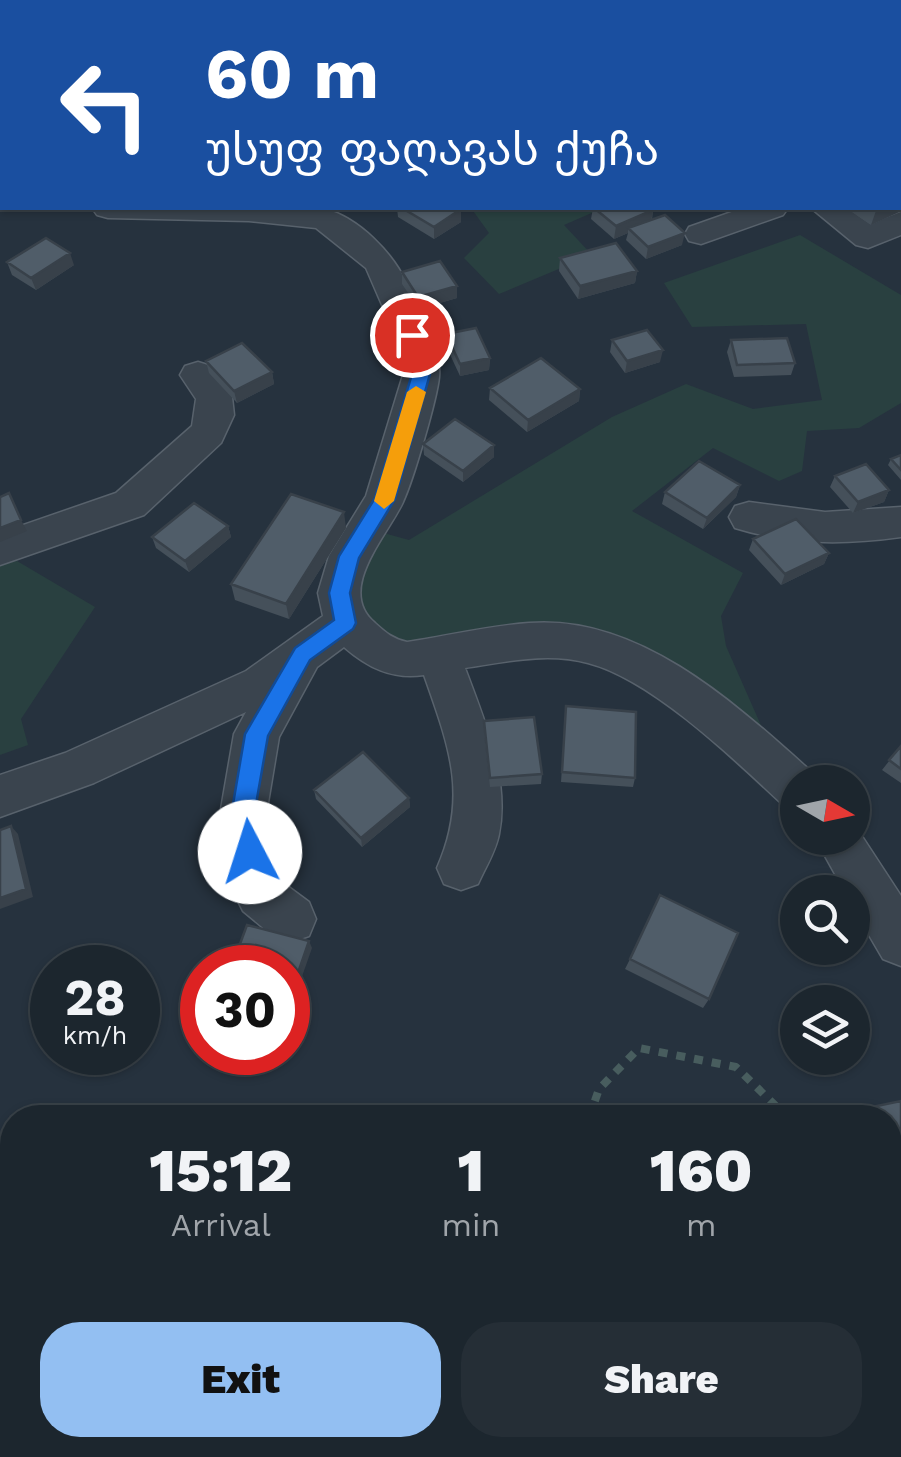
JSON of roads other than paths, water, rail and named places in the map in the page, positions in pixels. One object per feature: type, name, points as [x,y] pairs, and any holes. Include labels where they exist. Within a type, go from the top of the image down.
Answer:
[{"type":"street","points":[[250,210],[325,219],[380,262],[412,335],[421,374],[385,499],[349,556],[339,593],[345,623],[380,653],[407,660],[532,640],[588,645],[629,660],[722,720],[780,772]]},
{"type":"street","points":[[701,234],[767,210]]},
{"type":"street","points":[[830,210],[868,238],[901,222]]},
{"type":"street","points":[[0,549],[130,504],[208,433],[215,415],[214,397],[198,375]]},
{"type":"street","points":[[750,517],[841,529],[901,522]]},
{"type":"street","points":[[0,796],[78,769],[262,684],[345,623]]},
{"type":"street","points":[[290,919],[260,895],[244,810],[257,734],[303,654]]},
{"type":"street","points":[[438,658],[458,708],[478,797],[476,832],[461,868]]},
{"type":"street","points":[[848,855],[901,942]]}]
